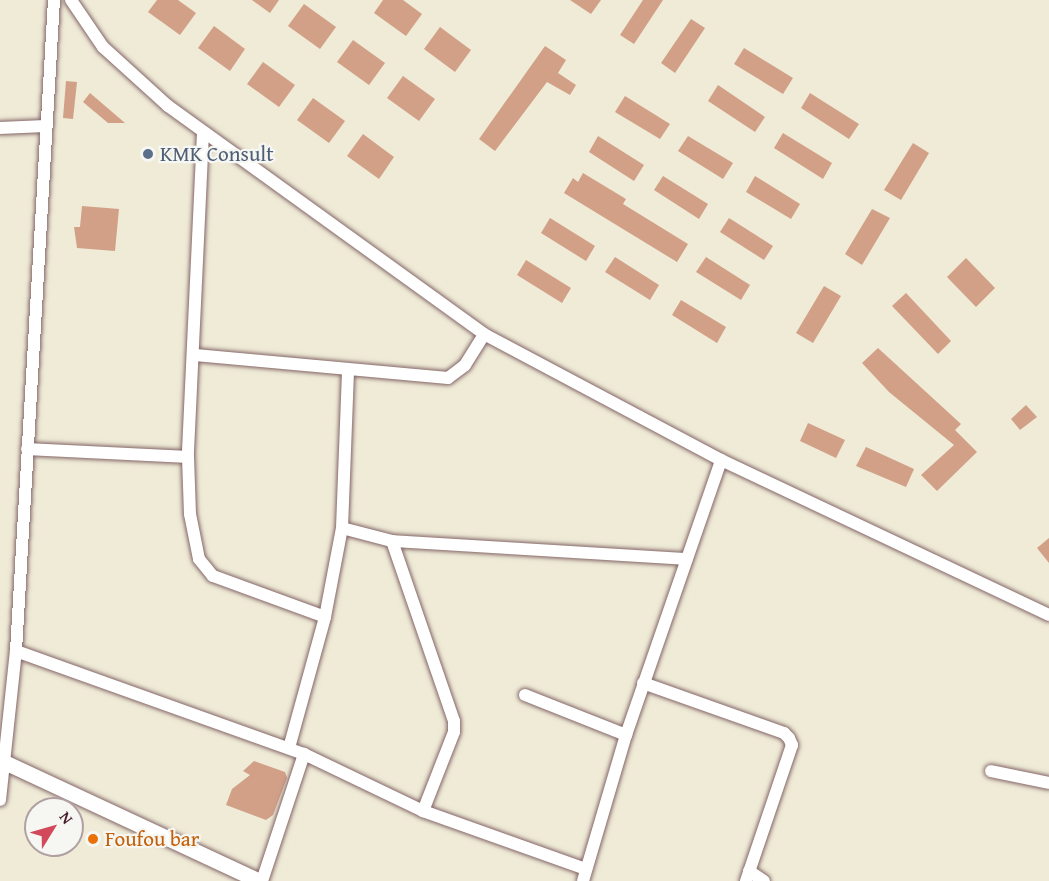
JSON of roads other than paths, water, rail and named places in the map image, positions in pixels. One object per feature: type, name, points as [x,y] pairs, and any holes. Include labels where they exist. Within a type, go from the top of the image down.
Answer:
[{"type":"street","points":[[0,800],[2,764],[16,651],[54,0]]},
{"type":"street","points":[[71,0],[103,46],[203,133],[483,334],[721,460],[1049,615]]},
{"type":"street","points":[[0,128],[45,126]]},
{"type":"street","points":[[203,133],[195,355],[188,457],[190,514],[205,569],[240,588],[325,617]]},
{"type":"street","points":[[195,355],[348,371],[448,378],[465,364],[483,334]]},
{"type":"street","points":[[289,748],[325,617],[342,528],[348,371]]},
{"type":"street","points":[[27,449],[188,457]]},
{"type":"street","points":[[16,651],[289,748],[423,811],[584,875],[643,683],[721,460]]},
{"type":"street","points":[[342,528],[392,541],[686,559]]},
{"type":"street","points":[[392,541],[455,727],[423,811]]},
{"type":"street","points":[[643,683],[784,733],[789,738],[792,745],[747,876],[764,881]]},
{"type":"street","points":[[525,695],[626,735]]},
{"type":"street","points":[[2,764],[261,881],[304,754]]},
{"type":"street","points":[[991,771],[1049,783]]},
{"type":"place","name":"KMK Consult","points":[[148,154]]},
{"type":"place","name":"Foufou bar","points":[[93,839]]}]
